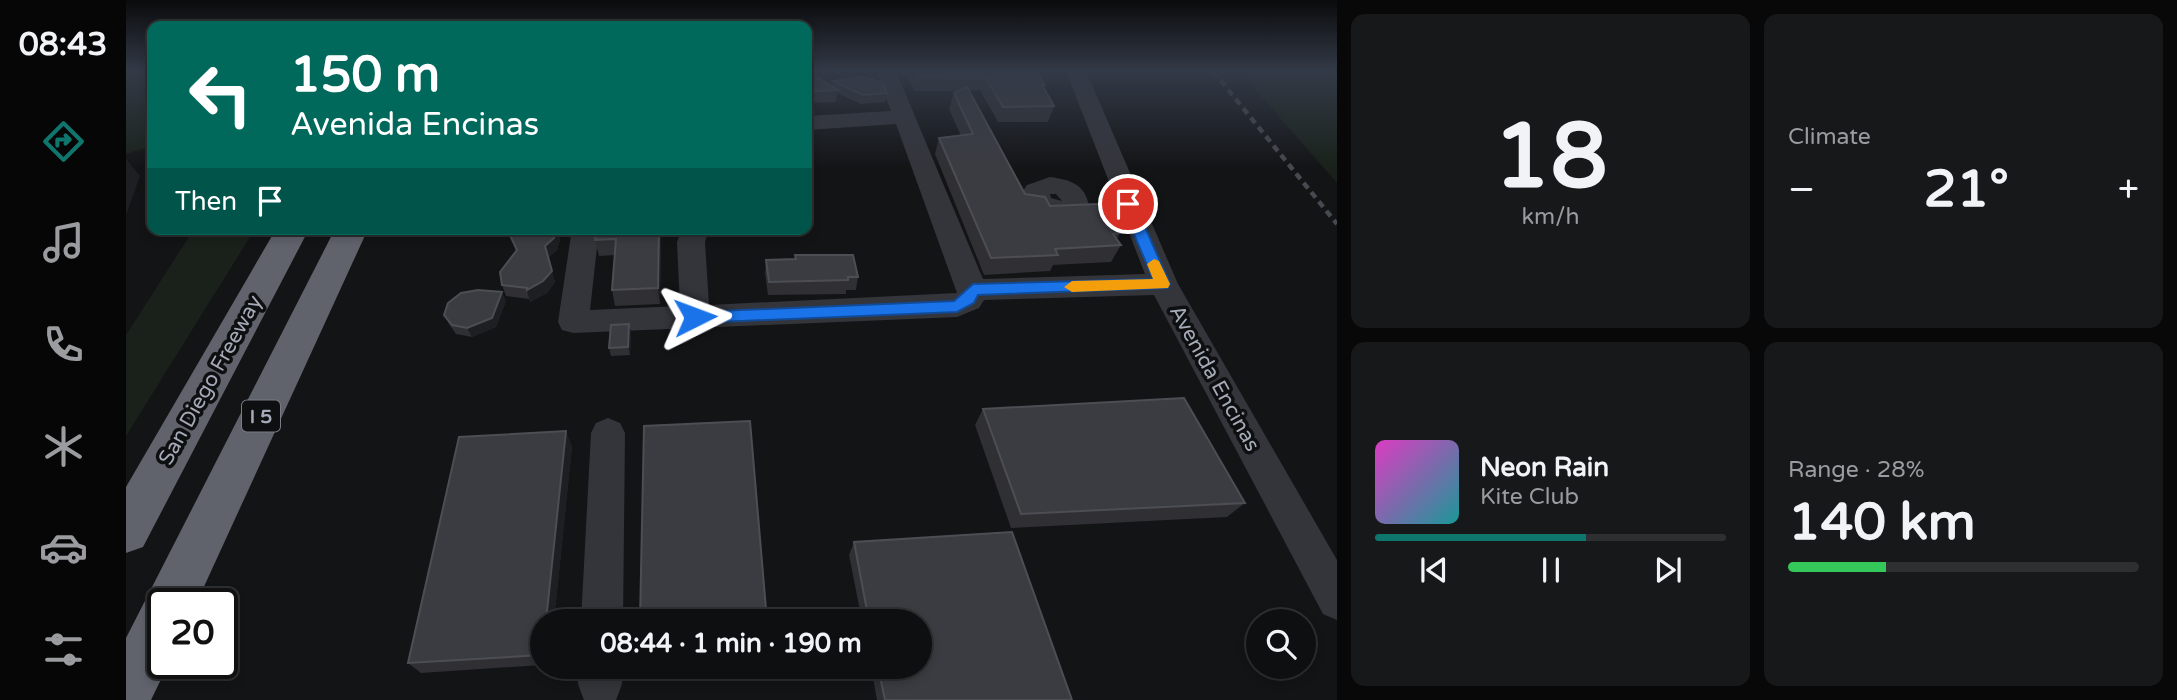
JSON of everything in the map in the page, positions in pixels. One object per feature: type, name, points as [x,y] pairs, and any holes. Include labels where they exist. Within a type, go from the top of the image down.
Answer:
[{"type":"highway","name":"San Diego Freeway","points":[[126,531],[139,498],[290,235]]},
{"type":"highway","name":"I 5","points":[[178,588],[349,235]]},
{"type":"highway","points":[[126,694],[147,651]]},
{"type":"street","points":[[585,235],[573,322],[957,306],[969,300],[973,290],[899,104]]},
{"type":"street","name":"Avenida Encinas","points":[[1082,104],[1101,201],[1163,284],[1337,600]]},
{"type":"street","points":[[812,123],[909,127]]},
{"type":"street","points":[[824,141],[909,127]]},
{"type":"street","points":[[694,235],[691,242],[695,317]]},
{"type":"street","points":[[973,290],[1163,284]]},
{"type":"street","points":[[602,609],[608,433]]},
{"type":"shaded area","points":[[126,104],[147,104],[147,148],[126,154]]},
{"type":"shaded area","points":[[1268,104],[1337,104],[1337,183]]},
{"type":"shaded area","points":[[190,235],[251,235],[126,436],[126,335]]},
{"type":"building","points":[[959,104],[976,104],[1025,194],[1045,197],[1050,206],[1098,204],[1120,233],[1113,234],[1121,245],[1055,249],[1058,255],[991,258],[939,138],[973,134]]},
{"type":"building","points":[[1001,104],[1053,104],[1054,106],[1003,107]]},
{"type":"building","points":[[510,235],[555,235],[545,246],[552,271],[543,281],[527,290],[502,285],[500,272],[517,250]]},
{"type":"building","points":[[596,235],[659,235],[658,288],[612,290],[616,239],[595,240]]},
{"type":"building","points":[[795,255],[853,255],[858,277],[848,277],[848,280],[769,282],[766,260],[796,259]]},
{"type":"building","points":[[478,290],[502,292],[492,318],[467,328],[452,325],[444,315],[448,303],[461,293]]},
{"type":"building","points":[[629,324],[628,347],[609,348],[611,325]]},
{"type":"building","points":[[1184,398],[1245,503],[1021,514],[983,409]]},
{"type":"building","points":[[750,421],[766,609],[640,609],[644,426]]},
{"type":"building","points":[[566,431],[547,609],[530,609],[530,656],[408,663],[459,437]]},
{"type":"building","points":[[1012,532],[1072,700],[885,700],[881,679],[932,679],[932,609],[867,609],[854,542]]},
{"type":"railway","points":[[1239,104],[1337,224]]},
{"type":"slow traffic","points":[[1072,287],[1163,284],[1154,264]]},
{"type":"route","points":[[695,317],[957,306],[969,300],[973,290],[1163,284],[1128,204]]}]
